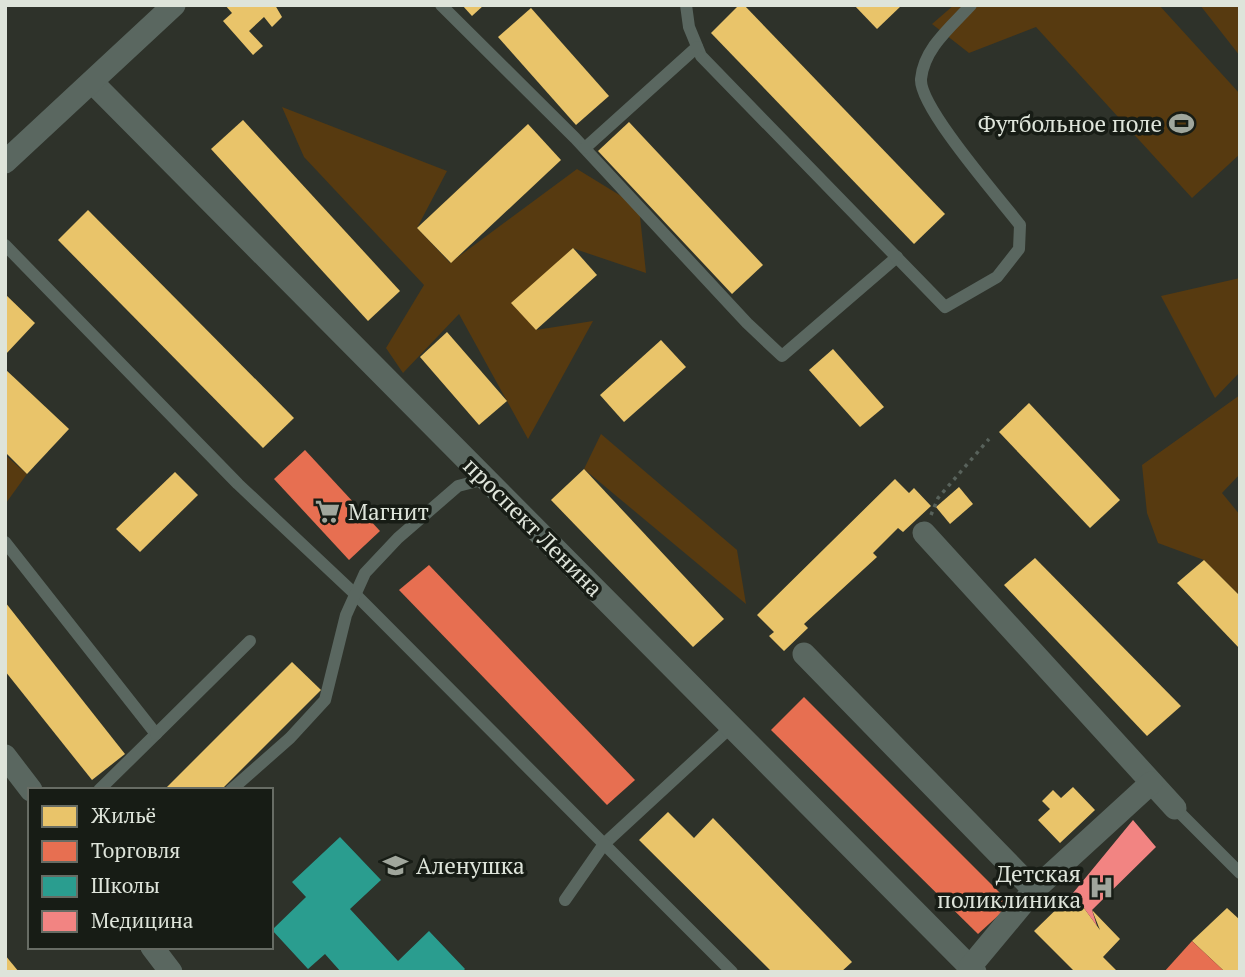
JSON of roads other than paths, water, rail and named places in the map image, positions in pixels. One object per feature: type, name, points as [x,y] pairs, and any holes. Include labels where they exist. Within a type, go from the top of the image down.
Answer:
[{"type":"street","points":[[5,162],[174,5]]},
{"type":"street","name":"проспект Ленина","points":[[92,82],[972,969]]},
{"type":"street","points":[[924,533],[1175,808]]},
{"type":"street","points":[[804,654],[1034,890]]},
{"type":"street","points":[[5,756],[29,788]]},
{"type":"street","points":[[972,969],[1034,890],[1152,783]]},
{"type":"street","points":[[154,949],[171,972]]},
{"type":"lane","points":[[441,5],[585,148],[747,323],[782,356],[897,257]]},
{"type":"lane","points":[[686,5],[689,27],[701,56],[945,307],[997,276],[1019,249],[1020,225],[936,117],[921,82],[930,51],[971,5]]},
{"type":"lane","points":[[585,148],[698,47]]},
{"type":"lane","points":[[5,245],[238,484],[355,594],[732,972]]},
{"type":"lane","points":[[233,788],[290,738],[325,700],[346,614],[365,573],[398,538],[458,486],[485,479]]},
{"type":"lane","points":[[5,542],[156,734]]},
{"type":"lane","points":[[101,788],[250,640]]},
{"type":"lane","points":[[565,900],[604,844],[731,727]]},
{"type":"lane","points":[[1175,808],[1240,873]]},
{"type":"place","name":"Футбольное поле","points":[[1182,124]]},
{"type":"place","name":"Магнит","points":[[328,512]]},
{"type":"place","name":"Аленушка","points":[[396,866]]},
{"type":"place","name":"Детская поликлиника","points":[[1101,887]]}]
